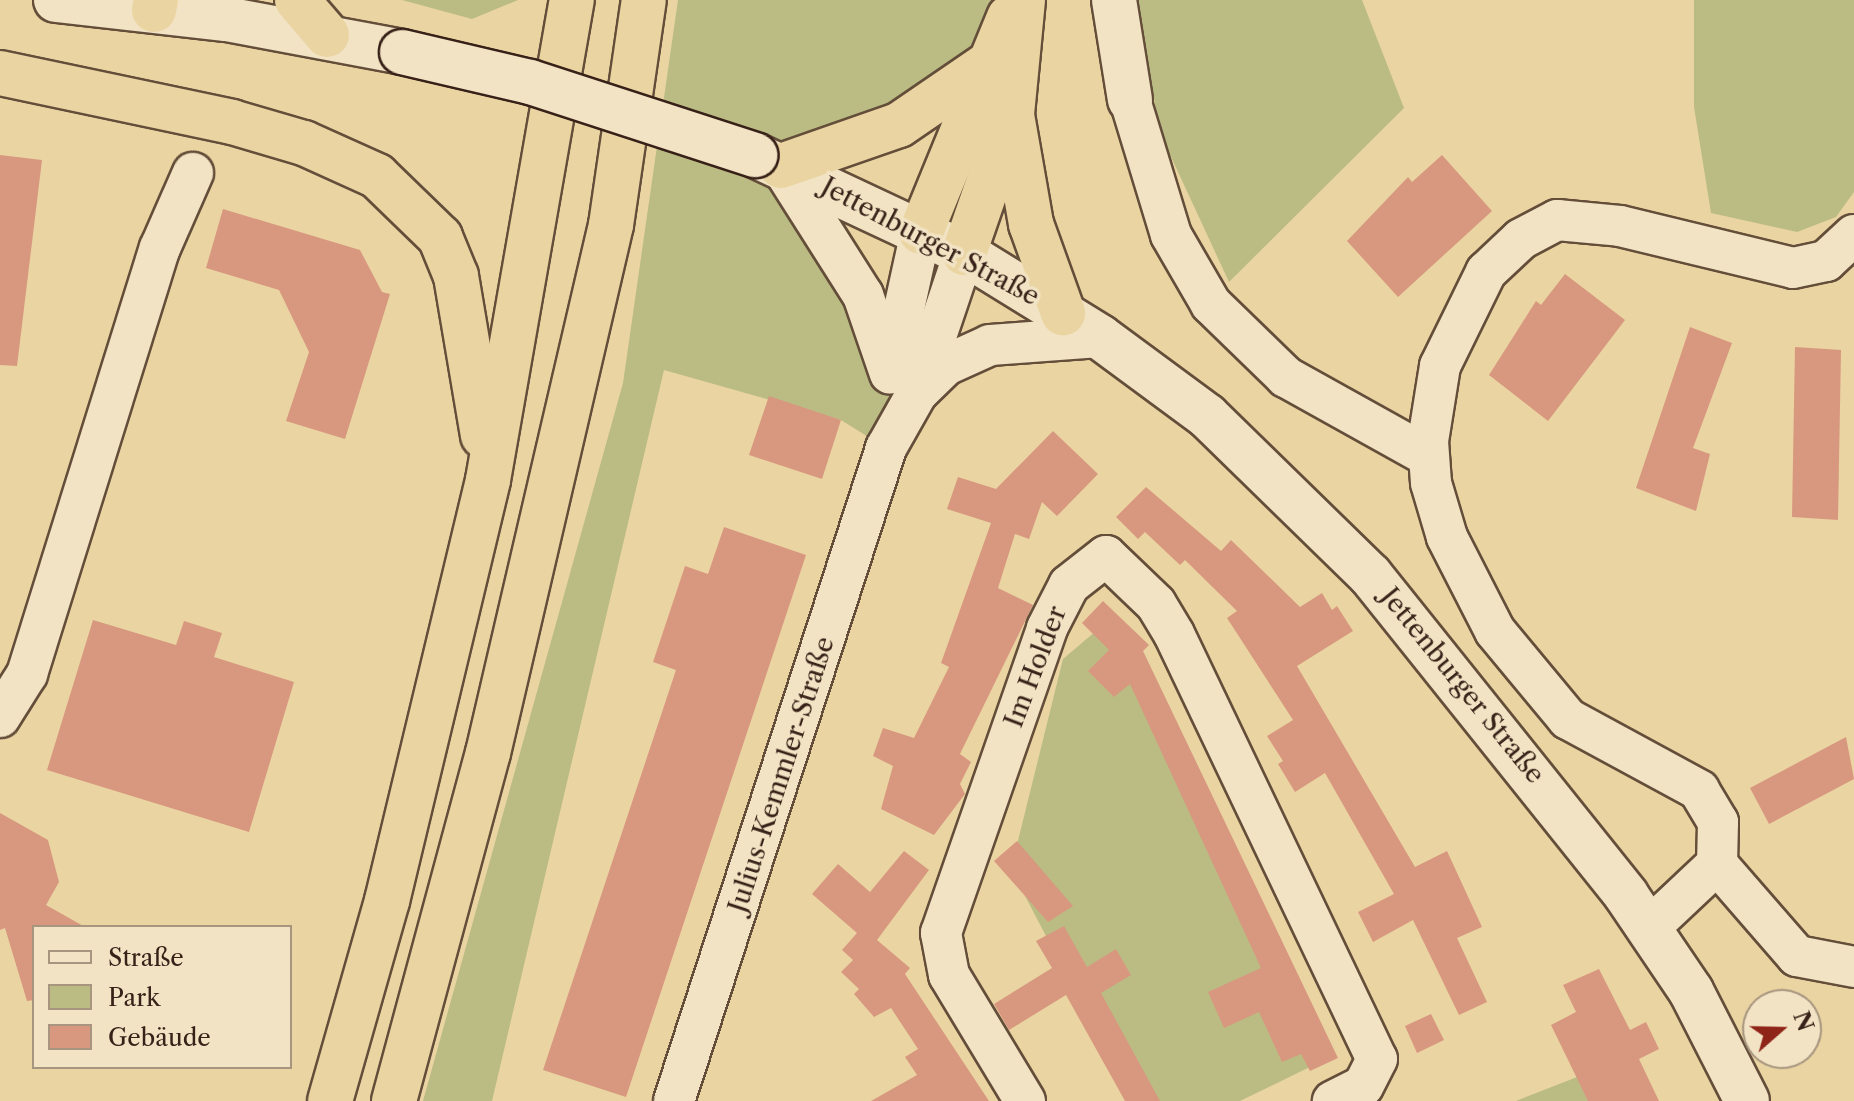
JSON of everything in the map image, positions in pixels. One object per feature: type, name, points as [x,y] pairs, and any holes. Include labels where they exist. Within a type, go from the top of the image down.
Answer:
[{"type":"highway","points":[[297,0],[327,35]]},
{"type":"highway","points":[[330,1101],[387,901],[488,480],[572,0]]},
{"type":"highway","points":[[394,1101],[488,753],[611,225],[644,0]]},
{"type":"highway","points":[[921,232],[1016,0]]},
{"type":"highway","points":[[964,253],[1012,115],[1023,0]]},
{"type":"highway","points":[[768,161],[899,125],[991,62]]},
{"type":"highway","points":[[0,73],[304,143],[377,176],[410,201],[440,237],[469,317],[488,480]]},
{"type":"highway","points":[[1012,115],[1031,224],[1063,313]]},
{"type":"street","name":"Jettenburger Straße","points":[[56,0],[155,5],[327,35],[530,82],[768,161],[964,253],[1100,337],[1207,416],[1370,575],[1533,771],[1649,928],[1747,1101]]},
{"type":"street","points":[[1114,0],[1130,100],[1171,235],[1211,304],[1286,377],[1428,456]]},
{"type":"street","name":"Julius-Kemmler-Straße","points":[[768,161],[863,295],[904,384]]},
{"type":"street","points":[[0,717],[27,674],[160,248],[193,173]]},
{"type":"street","points":[[1854,235],[1826,261],[1793,268],[1591,220],[1544,226],[1495,263],[1462,311],[1432,399],[1428,456],[1447,537],[1512,656],[1568,719],[1699,790],[1718,822],[1717,864],[1797,956],[1854,967]]},
{"type":"street","name":"Julius-Kemmler-Straße","points":[[904,384],[921,232]]},
{"type":"street","name":"Julius-Kemmler-Straße","points":[[674,1101],[886,448],[904,384],[964,253]]},
{"type":"street","name":"Jettenburger Straße","points":[[904,384],[990,345],[1100,337]]},
{"type":"street","name":"Im Holder","points":[[1025,1101],[949,975],[941,933],[1047,628],[1069,585],[1098,558],[1115,560],[1174,634],[1377,1059],[1374,1073],[1333,1101]]},
{"type":"street","points":[[1649,928],[1717,864]]},
{"type":"green space","points":[[402,0],[518,0],[472,19]]},
{"type":"green space","points":[[678,0],[1016,0],[991,62],[781,166],[890,374],[886,448],[841,420],[664,370],[492,1101],[423,1101],[623,383]]},
{"type":"green space","points":[[1137,0],[1362,0],[1404,108],[1229,282],[1160,133]]},
{"type":"green space","points":[[1694,0],[1854,0],[1854,192],[1836,217],[1797,232],[1711,213],[1694,107]]},
{"type":"green space","points":[[1103,625],[1320,1062],[1240,1101],[1132,1101],[1011,869],[1063,659]]},
{"type":"green space","points":[[1613,1063],[1633,1101],[1516,1101]]},
{"type":"building","points":[[0,155],[42,160],[17,366],[0,365]]},
{"type":"building","points":[[1442,155],[1492,211],[1398,297],[1347,241],[1408,177],[1412,182]]},
{"type":"building","points":[[223,209],[360,250],[382,292],[390,294],[345,439],[286,421],[309,352],[279,290],[206,268]]},
{"type":"building","points":[[1565,274],[1625,320],[1548,421],[1489,375],[1536,301],[1541,305]]},
{"type":"building","points":[[1690,327],[1732,343],[1693,448],[1710,454],[1696,511],[1636,488]]},
{"type":"building","points":[[1795,347],[1841,350],[1838,520],[1792,517]]},
{"type":"building","points":[[769,396],[841,420],[822,479],[749,455]]},
{"type":"building","points":[[1053,431],[1098,474],[1057,516],[1042,502],[1029,539],[1015,534],[998,588],[1033,605],[960,754],[971,762],[960,784],[965,794],[934,835],[881,809],[893,766],[873,756],[883,728],[914,738],[949,667],[941,663],[991,523],[947,509],[958,477],[996,489]]},
{"type":"building","points":[[1146,487],[1221,551],[1231,540],[1300,607],[1322,593],[1332,610],[1337,606],[1353,631],[1297,666],[1415,867],[1447,851],[1482,927],[1457,938],[1487,1002],[1459,1015],[1413,920],[1373,942],[1358,912],[1394,894],[1325,773],[1295,792],[1278,764],[1283,761],[1267,736],[1293,720],[1227,618],[1237,611],[1185,560],[1180,565],[1145,532],[1138,539],[1116,517]]},
{"type":"building","points":[[724,527],[806,555],[626,1097],[543,1070],[676,670],[653,662],[685,566],[708,574]]},
{"type":"building","points":[[1103,601],[1149,645],[1143,651],[1338,1058],[1310,1071],[1301,1054],[1282,1062],[1259,1012],[1224,1028],[1208,992],[1261,968],[1130,684],[1114,697],[1088,671],[1109,650],[1082,623]]},
{"type":"building","points":[[93,620],[176,645],[184,621],[222,633],[214,657],[294,682],[249,832],[47,770]]},
{"type":"building","points":[[1846,737],[1854,779],[1769,824],[1750,788]]},
{"type":"building","points":[[0,813],[48,840],[59,882],[46,905],[81,925],[32,925],[32,1000],[27,1001],[5,928],[0,930]]},
{"type":"building","points":[[1017,841],[1073,906],[1048,922],[994,861]]},
{"type":"building","points":[[904,851],[929,870],[877,940],[910,968],[905,974],[989,1101],[871,1101],[917,1075],[905,1057],[918,1049],[891,1008],[874,1017],[854,994],[859,989],[841,972],[853,960],[842,950],[857,933],[812,894],[838,864],[870,892]]},
{"type":"building","points":[[1064,926],[1087,967],[1116,949],[1131,975],[1101,993],[1160,1101],[1125,1101],[1066,995],[1009,1030],[994,1004],[1052,968],[1036,941]]},
{"type":"building","points":[[1599,969],[1630,1030],[1646,1022],[1659,1049],[1639,1059],[1659,1101],[1588,1101],[1551,1025],[1576,1012],[1563,985]]},
{"type":"building","points":[[1431,1014],[1444,1040],[1417,1053],[1405,1026]]}]
